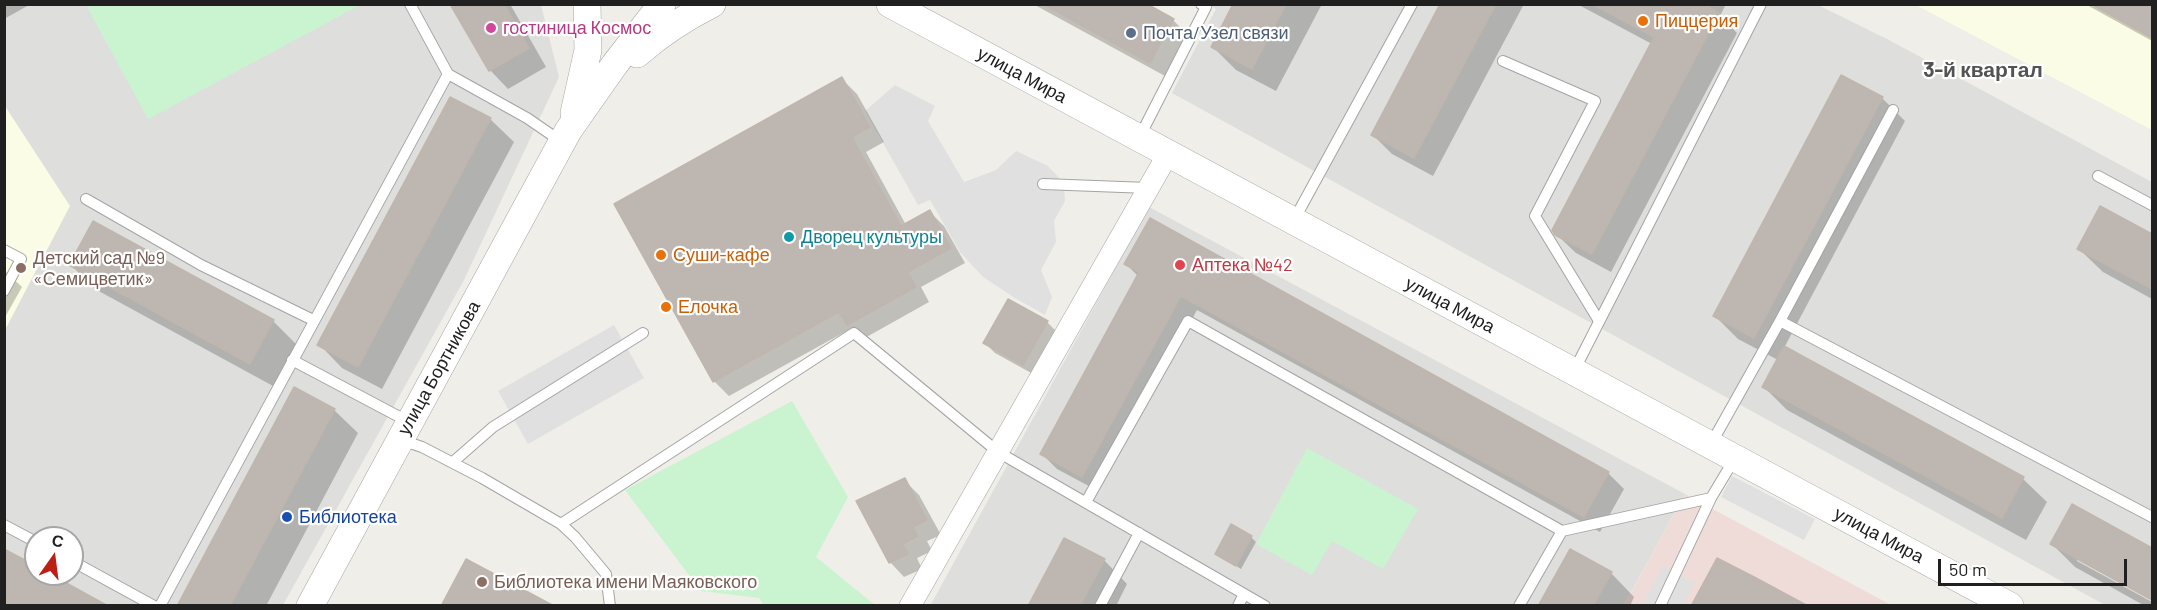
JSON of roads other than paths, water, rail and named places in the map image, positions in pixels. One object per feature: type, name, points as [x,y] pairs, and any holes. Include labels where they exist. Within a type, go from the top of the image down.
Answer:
[{"type":"street","points":[[566,137],[580,91],[588,50],[587,4]]},
{"type":"street","points":[[566,137],[615,64],[662,4]]},
{"type":"street","points":[[566,137],[620,69],[652,40],[686,17],[712,4]]},
{"type":"street","name":"улица Мира","points":[[890,4],[1735,458],[1978,593],[2010,606]]},
{"type":"street","name":"улица Бортникова","points":[[310,606],[566,137]]},
{"type":"street","points":[[910,606],[1168,153]]},
{"type":"lane","points":[[410,4],[448,74],[566,137]]},
{"type":"lane","points":[[1294,221],[1412,4]]},
{"type":"lane","points":[[1573,371],[1761,4]]},
{"type":"lane","points":[[1139,138],[1205,5]]},
{"type":"lane","points":[[1503,61],[1595,100],[1535,216],[1599,321]]},
{"type":"lane","points":[[160,606],[448,74]]},
{"type":"lane","points":[[1710,445],[1780,321],[1893,110]]},
{"type":"lane","points":[[2098,176],[2152,205]]},
{"type":"lane","points":[[1043,184],[1148,188]]},
{"type":"lane","points":[[86,199],[201,265],[313,320]]},
{"type":"lane","points":[[4,250],[21,259],[4,291]]},
{"type":"lane","points":[[1086,502],[1188,321],[1562,531],[1711,498]]},
{"type":"lane","points":[[1780,321],[2152,517]]},
{"type":"lane","points":[[453,462],[493,427],[643,333]]},
{"type":"lane","points":[[561,524],[854,333],[998,452],[1265,606]]},
{"type":"lane","points":[[292,360],[405,431],[422,447],[453,462],[561,524],[606,574],[610,606]]},
{"type":"lane","points":[[1660,606],[1711,498],[1735,458]]},
{"type":"lane","points":[[4,525],[24,536]]},
{"type":"lane","points":[[1519,606],[1562,531]]},
{"type":"lane","points":[[1100,606],[1140,533]]},
{"type":"lane","points":[[84,568],[154,606]]},
{"type":"lane","points":[[1238,606],[1244,594]]},
{"type":"place","name":"Пиццерия","points":[[1643,21]]},
{"type":"place","name":"гостиница Космос","points":[[491,28]]},
{"type":"place","name":"Почта/Узел связи","points":[[1131,33]]},
{"type":"place","name":"Дворец культуры","points":[[789,237]]},
{"type":"place","name":"Суши-кафе","points":[[661,255]]},
{"type":"place","name":"Аптека №42","points":[[1180,265]]},
{"type":"place","name":"Детский сад №9 «Семицветик»","points":[[21,268]]},
{"type":"place","name":"Елочка","points":[[666,307]]},
{"type":"place","name":"Библиотека","points":[[287,517]]},
{"type":"place","name":"Библиотека имени Маяковского","points":[[482,582]]},
{"type":"district","name":"3-й квартал","points":[[1983,70]]}]
